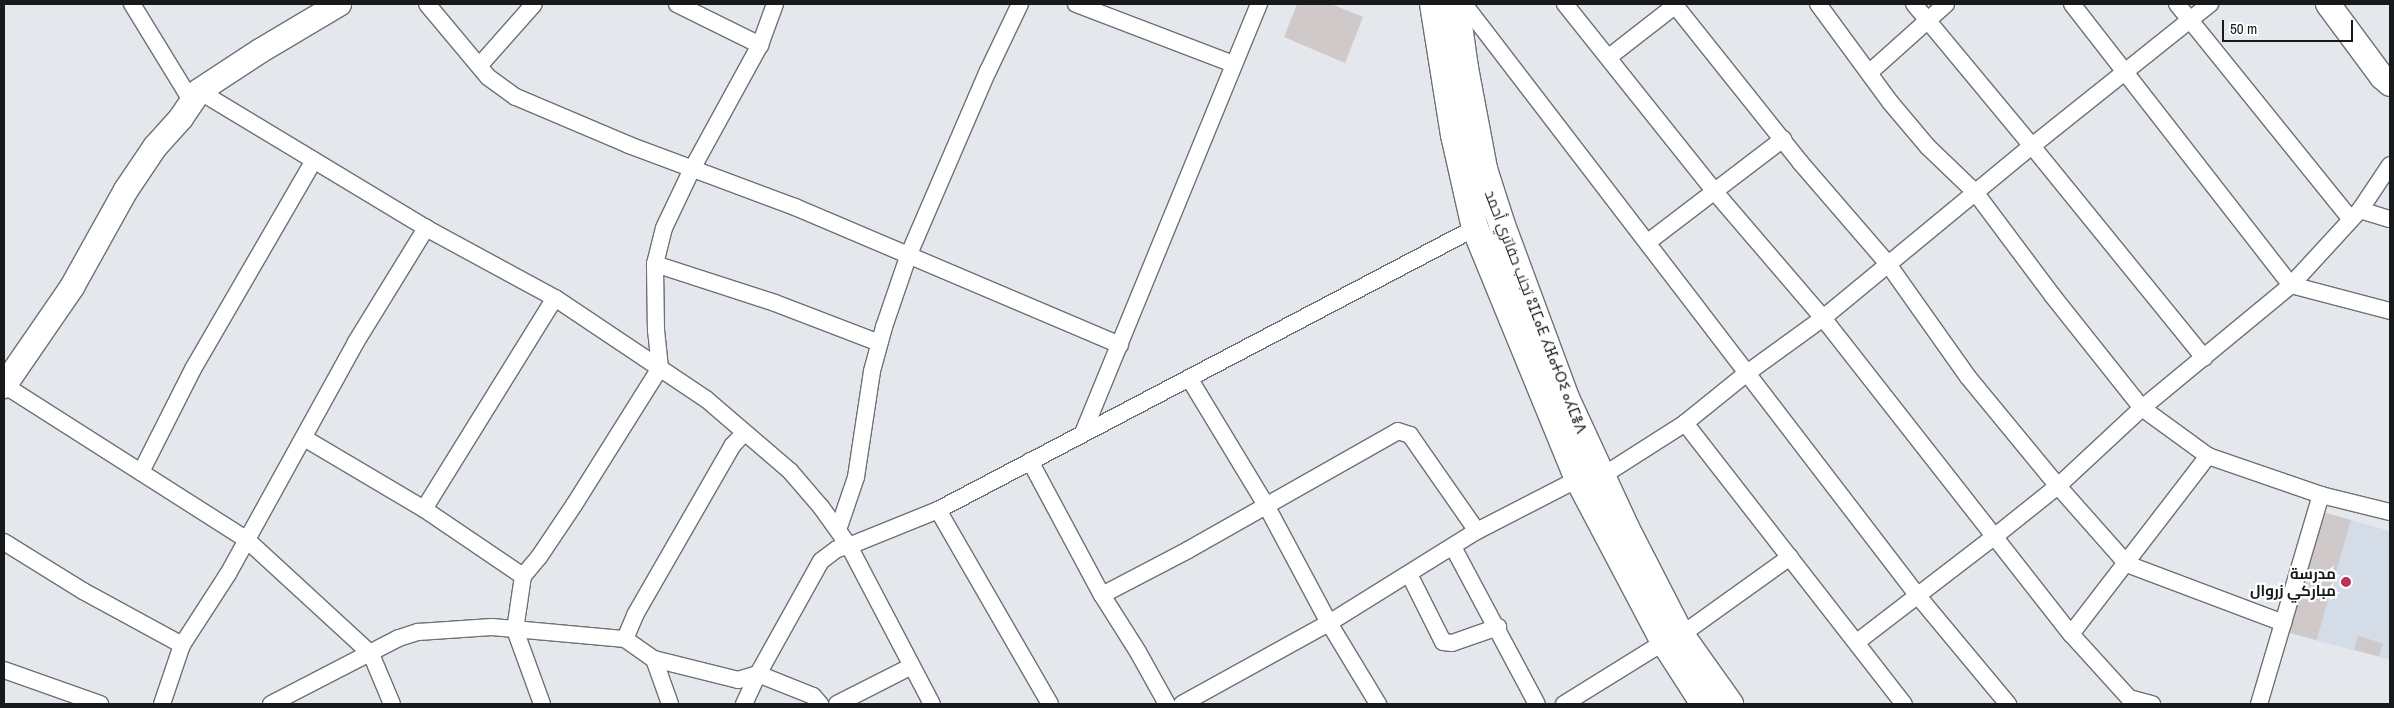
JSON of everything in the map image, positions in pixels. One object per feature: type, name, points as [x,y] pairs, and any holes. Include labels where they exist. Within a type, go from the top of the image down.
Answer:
[{"type":"main road","points":[[4,385],[72,287],[126,190],[155,147],[195,96],[260,51],[339,4]]},
{"type":"main road","name":"تجنب حفاتري أحمد ⵓⵊⵎⴰⴹ ⵃⴼⴰⵜⵔⵉ ⴰⵃⵎⴻⴷ","points":[[1433,4],[1454,135],[1474,228],[1587,481],[1672,638],[1704,704]]},
{"type":"main road","name":"تجنب حفاتري أحمد ⵓⵊⵎⴰⴹ ⵃⴼⴰⵜⵔⵉ ⴰⵃⵎⴻⴷ","points":[[1456,4],[1477,137],[1490,191],[1566,398],[1587,481]]},
{"type":"main road","points":[[2328,4],[2382,77],[2390,84]]},
{"type":"main road","name":"تجنب حفاتري أحمد ⵓⵊⵎⴰⴹ ⵃⴼⴰⵜⵔⵉ ⴰⵃⵎⴻⴷ","points":[[1672,638],[1730,704]]},
{"type":"street","points":[[132,4],[195,96],[314,160],[426,228],[555,298],[706,399],[790,471],[849,546],[910,667],[932,704]]},
{"type":"street","points":[[427,4],[495,83],[516,97],[629,145],[909,254],[1120,345]]},
{"type":"street","points":[[480,65],[534,4]]},
{"type":"street","points":[[676,4],[760,45]]},
{"type":"street","points":[[542,704],[515,630],[523,576],[574,505],[660,368],[656,331],[655,264],[664,228],[692,169],[760,45],[775,4]]},
{"type":"street","points":[[838,530],[856,477],[872,371],[909,254],[988,71],[1020,4]]},
{"type":"street","points":[[1076,4],[1233,64]]},
{"type":"street","points":[[1083,433],[1188,182],[1233,64],[1259,4]]},
{"type":"street","points":[[1464,4],[1918,596],[2008,704]]},
{"type":"street","points":[[1564,4],[1609,57],[1715,192],[1823,318],[1994,538],[2125,701],[2152,704]]},
{"type":"street","points":[[1609,57],[1675,4],[1800,162],[1888,264],[1968,377],[2058,486],[2126,564],[2283,623]]},
{"type":"street","points":[[1818,4],[1870,72],[1890,102],[1928,147],[1975,192],[2052,295],[2142,408],[2208,456],[2321,495],[2390,512]]},
{"type":"street","points":[[1914,4],[2204,358]]},
{"type":"street","points":[[1870,72],[1946,4]]},
{"type":"street","points":[[2072,4],[2291,285],[2390,311]]},
{"type":"street","points":[[2177,4],[2355,215],[2390,219]]},
{"type":"street","points":[[1182,704],[1206,699],[1477,531],[1587,481],[1685,423],[1747,373],[1823,318],[1975,192],[2210,4]]},
{"type":"street","points":[[1648,242],[1783,139]]},
{"type":"street","points":[[141,472],[193,369],[314,160]]},
{"type":"street","points":[[1857,642],[1994,538],[2058,486],[2142,408],[2291,285],[2355,215],[2390,165]]},
{"type":"street","points":[[162,704],[182,645],[228,574],[356,342],[426,228]]},
{"type":"street","points":[[744,704],[758,674],[821,561],[837,548],[849,546],[938,510],[1474,228]]},
{"type":"street","points":[[655,264],[776,303],[879,344]]},
{"type":"street","points":[[424,509],[555,298]]},
{"type":"street","points":[[1189,378],[1266,506],[1328,624],[1378,704]]},
{"type":"street","points":[[4,385],[247,540],[371,654],[392,704]]},
{"type":"street","points":[[1685,423],[1904,704]]},
{"type":"street","points":[[1102,596],[1391,435],[1404,431],[1410,435],[1477,531]]},
{"type":"street","points":[[625,639],[635,615],[727,454],[744,433]]},
{"type":"street","points":[[304,438],[424,509],[523,576]]},
{"type":"street","points":[[2071,634],[2208,456]]},
{"type":"street","points":[[1030,461],[1102,596],[1138,652],[1167,704]]},
{"type":"street","points":[[2259,704],[2321,495]]},
{"type":"street","points":[[938,510],[1050,704]]},
{"type":"street","points":[[4,542],[83,591],[182,645]]},
{"type":"street","points":[[1453,546],[1498,627],[1537,704]]},
{"type":"street","points":[[1564,704],[1672,638],[1790,557]]},
{"type":"street","points":[[1409,574],[1443,642],[1452,643],[1498,627]]},
{"type":"street","points":[[271,704],[301,697],[399,638],[418,632],[492,627],[625,639],[654,659],[738,680],[758,674],[813,696],[820,704]]},
{"type":"street","points":[[654,659],[670,704]]},
{"type":"street","points":[[837,704],[910,667]]},
{"type":"street","points":[[4,670],[81,701],[100,704]]},
{"type":"shaded area","name":"مدرسة مباركي زروال","points":[[2322,512],[2390,531],[2390,660],[2289,633]]},
{"type":"building","points":[[1297,4],[1331,4],[1363,17],[1345,63],[1284,37]]},
{"type":"building","points":[[2323,512],[2351,520],[2316,640],[2289,632]]},
{"type":"building","points":[[2358,636],[2383,643],[2379,657],[2354,649]]},
{"type":"place","name":"مدرسة مباركي زروال","points":[[2346,582]]}]
